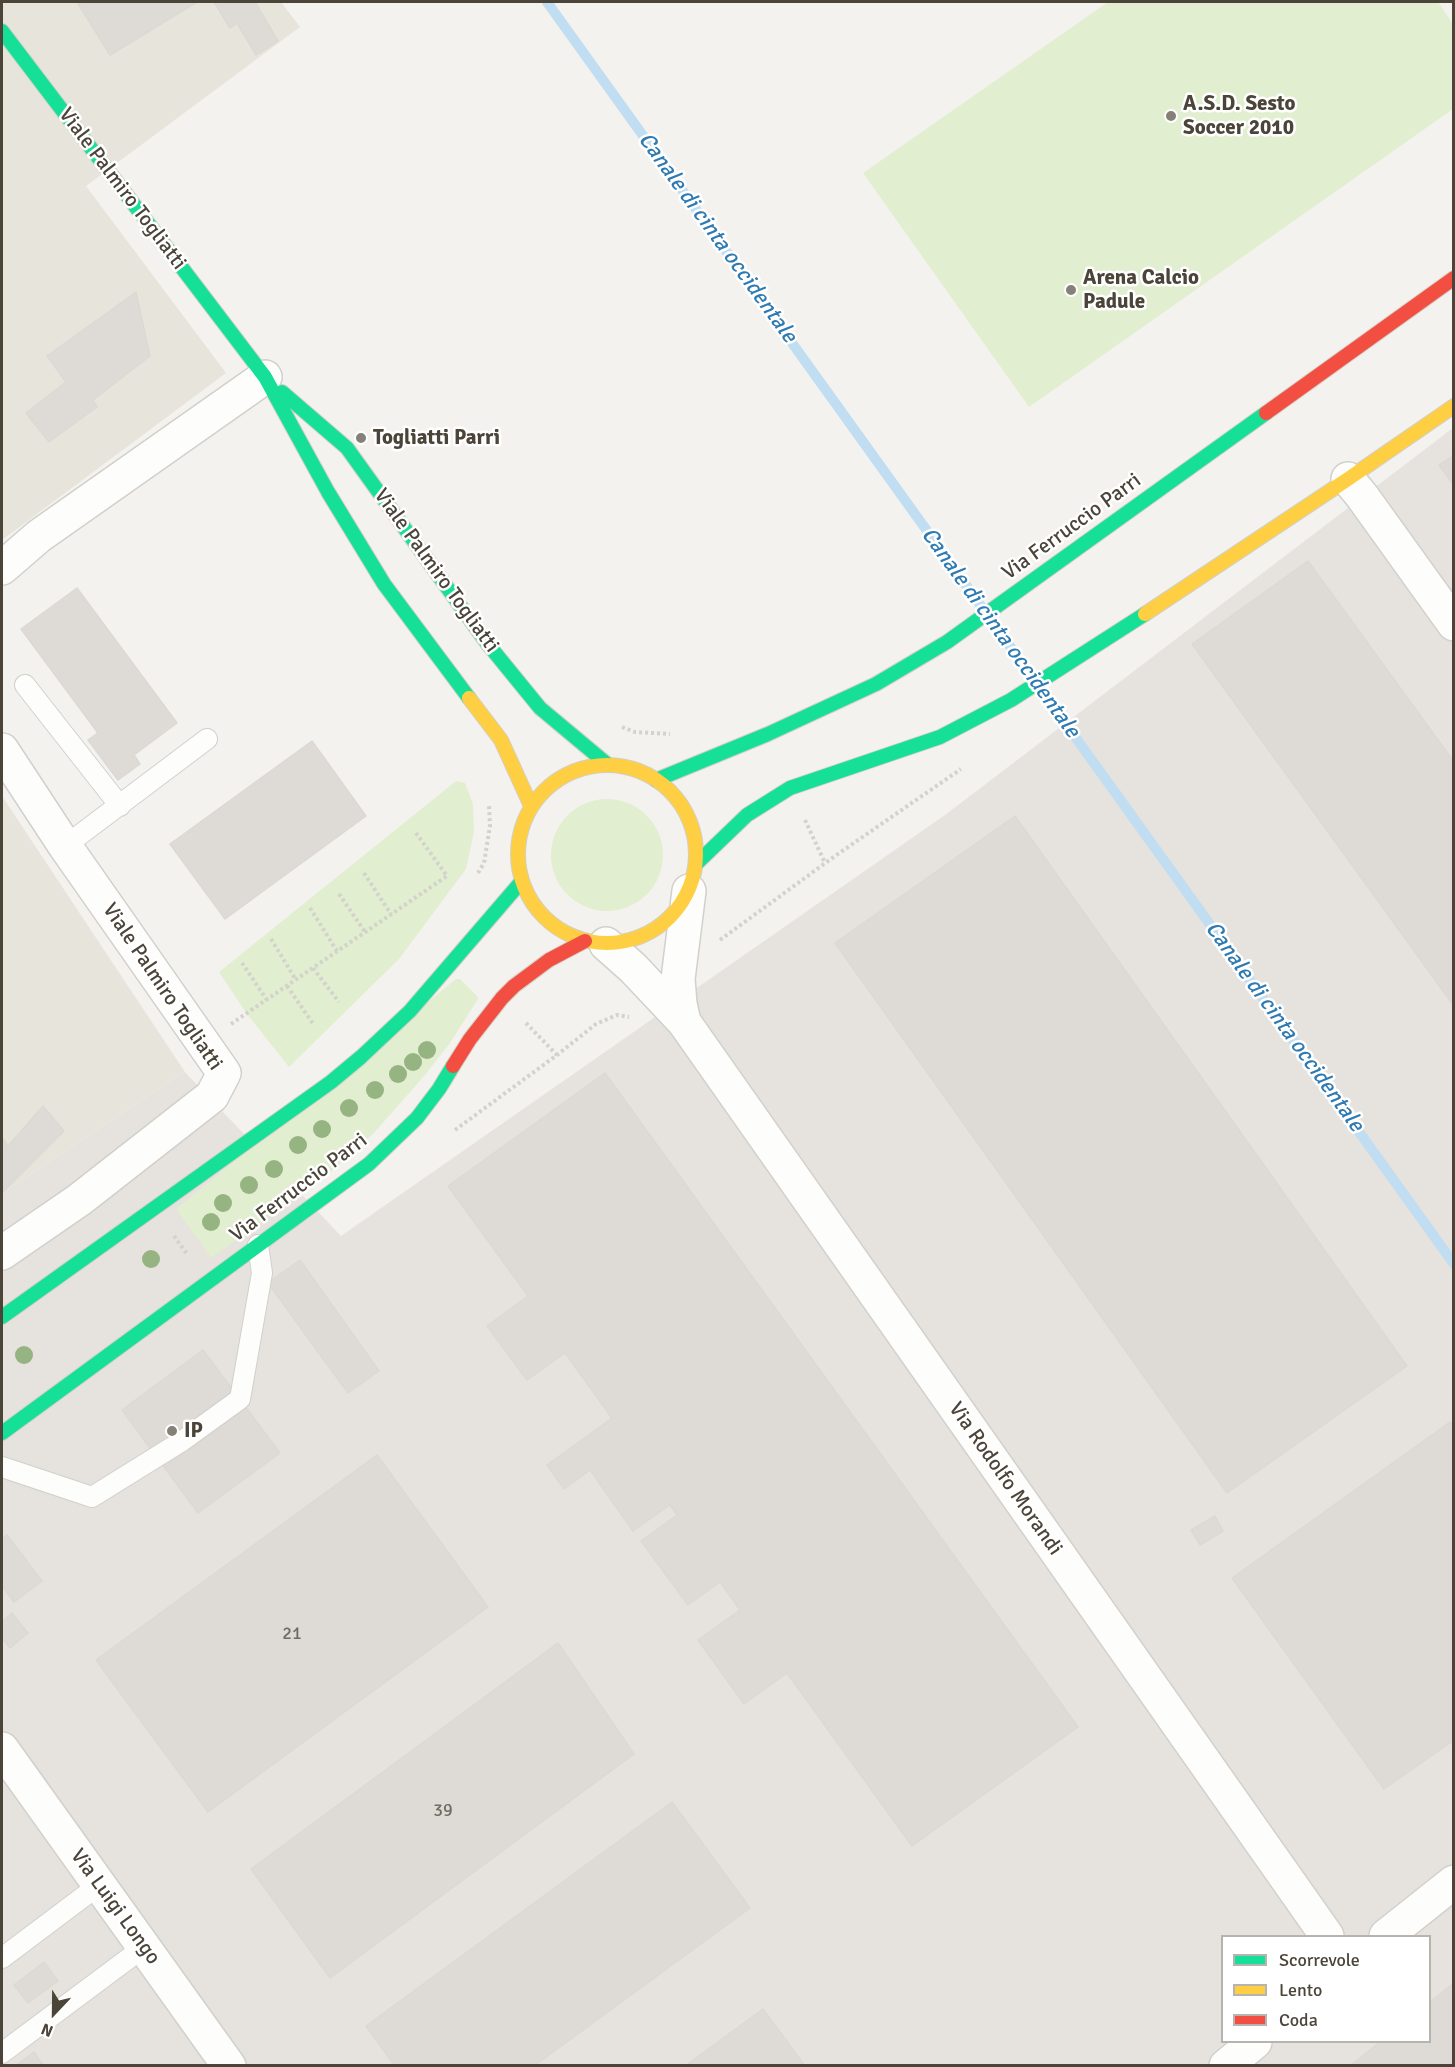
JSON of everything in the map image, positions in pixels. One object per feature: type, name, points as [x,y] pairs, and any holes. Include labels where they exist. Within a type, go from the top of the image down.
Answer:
[{"type":"main road","name":"Viale Palmiro Togliatti","points":[[2,31],[265,377],[328,492],[384,584],[501,740],[531,806]]},
{"type":"main road","name":"Via Ferruccio Parri","points":[[656,780],[768,734],[876,684],[946,642],[1454,278]]},
{"type":"main road","name":"Viale Palmiro Togliatti","points":[[265,377],[347,448],[487,643],[540,708],[607,764]]},
{"type":"main road","name":"Via Ferruccio Parri","points":[[2,1433],[369,1164],[398,1138],[440,1089],[470,1039],[514,986],[549,960],[595,942],[628,941],[653,931],[675,914],[693,877],[747,815],[790,788],[940,737],[1011,700],[1348,479],[1454,405]]},
{"type":"main road","points":[[595,942],[557,928],[535,908],[521,882],[517,856],[520,830],[531,806],[551,783],[577,769],[607,764],[627,766],[646,773],[683,806],[695,834],[693,877]]},
{"type":"main road","points":[[2,1317],[331,1082],[361,1057],[410,1011],[521,882]]},
{"type":"street","points":[[2,568],[39,536],[265,377]]},
{"type":"street","points":[[1348,479],[1454,624]]},
{"type":"street","name":"Viale Palmiro Togliatti","points":[[2,750],[65,846],[224,1073],[213,1096],[79,1200],[2,1253]]},
{"type":"street","name":"Via Rodolfo Morandi","points":[[684,1022],[678,979],[693,877]]},
{"type":"street","name":"Via Rodolfo Morandi","points":[[595,942],[633,968],[684,1022],[1326,1935]]},
{"type":"street","name":"Via Luigi Longo","points":[[2,1749],[229,2066]]},
{"type":"street","points":[[1387,1935],[1454,1882]]},
{"type":"street","points":[[1226,2066],[1254,2043]]},
{"type":"lane","points":[[25,685],[120,806]]},
{"type":"lane","points":[[65,846],[207,739]]},
{"type":"lane","points":[[2,1467],[92,1497],[182,1441],[240,1399],[262,1273],[258,1245]]},
{"type":"lane","points":[[3,1955],[99,1885]]},
{"type":"lane","points":[[2,2053],[144,1947]]},
{"type":"path","points":[[616,725],[635,732],[676,734]]},
{"type":"path","points":[[713,946],[835,856],[964,766]]},
{"type":"path","points":[[474,881],[484,863],[490,826],[489,803]]},
{"type":"path","points":[[203,1044],[447,876],[416,833]]},
{"type":"path","points":[[364,873],[391,914]]},
{"type":"path","points":[[339,894],[365,932]]},
{"type":"path","points":[[310,908],[337,951]]},
{"type":"path","points":[[271,939],[296,980]]},
{"type":"path","points":[[242,963],[267,1000]]},
{"type":"path","points":[[313,968],[339,1002]]},
{"type":"path","points":[[287,986],[314,1025]]},
{"type":"path","points":[[451,1132],[596,1024],[617,1015],[638,1018]]},
{"type":"path","points":[[155,1208],[207,1282]]},
{"type":"shaded area","points":[[2,2],[281,2],[300,27],[86,186],[226,373],[2,540]]},
{"type":"shaded area","points":[[1453,428],[1453,2065],[2,2066],[2,1193],[185,1072],[341,1236],[945,815]]},
{"type":"shaded area","points":[[2,796],[185,1072],[2,1193]]},
{"type":"green space","name":"Arena Calcio Padule","points":[[1108,2],[1438,2],[1453,24],[1453,109],[1029,407],[863,173]]},
{"type":"green space","points":[[456,781],[465,783],[473,804],[474,832],[466,869],[399,959],[289,1067],[247,1014],[219,972]]},
{"type":"green space","points":[[607,799],[628,803],[647,815],[659,834],[663,855],[659,876],[647,895],[628,907],[607,911],[586,907],[567,895],[555,876],[551,855],[555,834],[567,815],[586,803]]},
{"type":"green space","points":[[456,979],[460,979],[478,999],[450,1043],[425,1075],[374,1133],[333,1170],[211,1258],[176,1209]]},
{"type":"building","points":[[77,2],[197,2],[110,55]]},
{"type":"building","points":[[214,2],[255,2],[278,41],[256,55],[237,23],[230,28]]},
{"type":"building","points":[[136,292],[150,356],[93,400],[97,407],[49,442],[26,413],[66,382],[47,356]]},
{"type":"building","points":[[1454,455],[1454,485],[1439,465]]},
{"type":"building","points":[[1308,561],[1454,762],[1454,1006],[1192,644]]},
{"type":"building","points":[[77,588],[177,723],[134,755],[140,764],[118,780],[88,740],[98,733],[21,629]]},
{"type":"building","points":[[312,741],[366,816],[225,919],[170,844]]},
{"type":"building","points":[[1015,816],[1407,1366],[1227,1493],[835,943]]},
{"type":"building","points":[[605,1073],[1078,1727],[912,1846],[787,1673],[744,1704],[698,1640],[740,1610],[720,1582],[688,1605],[641,1541],[677,1515],[670,1505],[633,1531],[590,1470],[564,1489],[547,1465],[612,1418],[565,1353],[527,1380],[487,1326],[528,1296],[448,1186]]},
{"type":"building","points":[[43,1106],[64,1131],[2,1193],[2,1138],[8,1146]]},
{"type":"building","points":[[300,1260],[379,1371],[348,1393],[268,1283]]},
{"type":"building","points":[[203,1350],[280,1453],[198,1513],[122,1410]]},
{"type":"building","points":[[1450,1422],[1454,1427],[1454,1740],[1384,1789],[1232,1578]]},
{"type":"building","points":[[377,1455],[488,1607],[208,1812],[96,1660]]},
{"type":"building","points":[[1215,1516],[1223,1531],[1200,1545],[1191,1530]]},
{"type":"building","points":[[7,1535],[42,1581],[14,1602],[2,1586],[2,1539]]},
{"type":"building","points":[[12,1613],[28,1633],[10,1648],[2,1638],[2,1622]]},
{"type":"building","points":[[558,1643],[634,1754],[330,1978],[251,1869]]},
{"type":"building","points":[[672,1802],[750,1908],[534,2066],[395,2066],[366,2026]]},
{"type":"building","points":[[44,1962],[58,1981],[28,2003],[14,1985]]},
{"type":"building","points":[[1454,1983],[1454,2066],[1350,2066],[1379,2043],[1431,2043],[1431,2001]]},
{"type":"building","points":[[763,2009],[805,2066],[685,2066]]},
{"type":"building","points":[[34,2052],[44,2066],[15,2066]]},
{"type":"waterway","name":"Canale di cinta occidentale","points":[[547,2],[1454,1264]]},
{"type":"traffic: fast","points":[[2,31],[265,377],[328,492],[384,584],[469,698]]},
{"type":"traffic: fast","points":[[282,392],[347,448],[487,643],[540,708],[607,764]]},
{"type":"traffic: fast","points":[[656,780],[768,734],[876,684],[947,642],[1266,413]]},
{"type":"traffic: fast","points":[[696,864],[747,815],[790,788],[940,737],[1011,700],[1145,614]]},
{"type":"traffic: fast","points":[[2,1317],[331,1082],[361,1057],[410,1011],[521,882]]},
{"type":"traffic: fast","points":[[2,1433],[369,1164],[417,1118],[453,1066]]},
{"type":"traffic: slow","points":[[1145,614],[1454,406]]},
{"type":"traffic: slow","points":[[469,698],[501,740],[531,806]]},
{"type":"traffic: slow","points":[[607,765],[641,772],[657,780],[670,791],[681,804],[689,820],[696,854],[689,888],[681,904],[670,917],[657,928],[641,936],[607,943],[573,936],[557,928],[544,917],[533,904],[525,888],[518,854],[525,820],[533,804],[544,791],[557,780],[573,772],[607,765]]},
{"type":"traffic: jam","points":[[1266,413],[1454,278]]},
{"type":"traffic: jam","points":[[453,1066],[470,1039],[514,986],[549,960],[585,941]]},
{"type":"place","name":"A.S.D. Sesto Soccer 2010","points":[[1171,116]]},
{"type":"place","name":"Arena Calcio Padule","points":[[1071,290]]},
{"type":"place","name":"Togliatti Parri","points":[[361,438]]},
{"type":"place","name":"IP","points":[[172,1431]]}]
